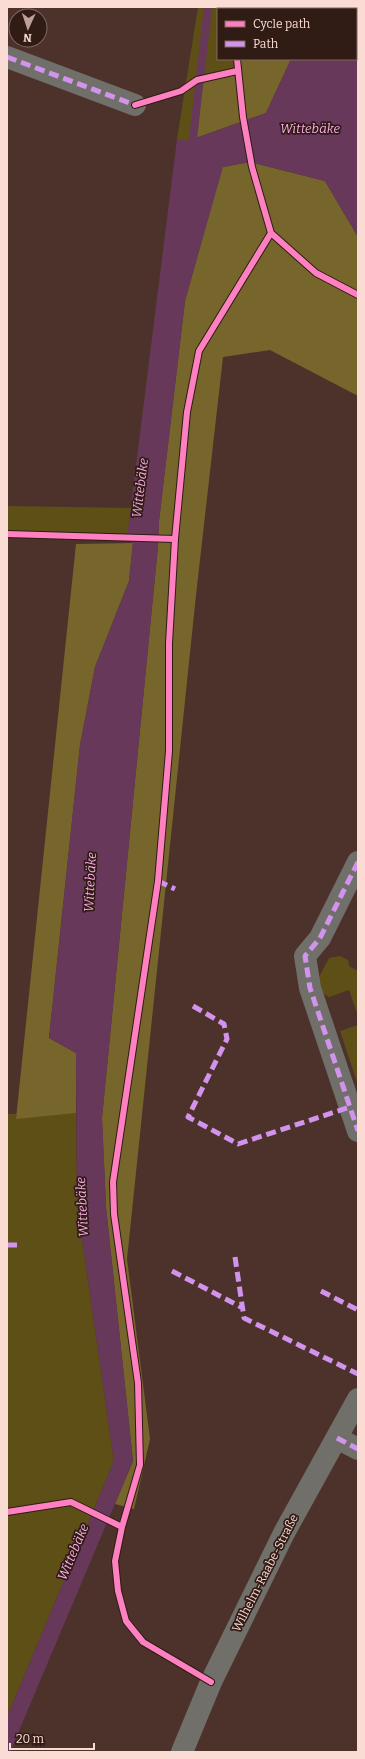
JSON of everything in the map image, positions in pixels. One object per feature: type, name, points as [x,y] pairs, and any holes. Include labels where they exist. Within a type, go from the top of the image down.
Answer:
[{"type":"street","points":[[7,57],[135,105]]},
{"type":"street","points":[[358,862],[320,938],[305,956],[310,988],[358,1131]]},
{"type":"street","name":"Wilhelm-Raabe-Straße","points":[[182,1752],[211,1682],[284,1533],[358,1399]]},
{"type":"street","points":[[337,1438],[358,1450]]},
{"type":"shaded area","points":[[198,7],[358,7],[358,59],[357,8],[217,8],[217,60],[290,60],[193,139],[177,139]]},
{"type":"shaded area","points":[[358,7],[358,59],[357,8],[242,8]]},
{"type":"shaded area","points":[[237,60],[291,60],[266,113],[193,139],[197,80],[237,72]]},
{"type":"shaded area","points":[[250,162],[325,181],[358,237],[358,396],[270,350],[223,357],[196,595],[127,1259],[150,1439],[134,1509],[115,1504],[133,1461],[106,1207],[102,1118],[158,546],[159,521],[185,301],[222,167]]},
{"type":"shaded area","points":[[7,506],[132,508],[127,537],[7,534]]},
{"type":"shaded area","points":[[133,543],[129,581],[95,667],[80,745],[49,1038],[76,1053],[76,1113],[16,1119],[76,544]]},
{"type":"shaded area","points":[[340,956],[348,960],[349,966],[358,971],[358,1016],[349,990],[329,997],[322,993],[317,981],[329,958]]},
{"type":"shaded area","points":[[358,1025],[358,1085],[340,1031]]},
{"type":"shaded area","points":[[76,1113],[77,1205],[114,1461],[7,1717],[7,1114]]},
{"type":"water","name":"Wittebäke","points":[[358,59],[358,237],[325,181],[250,162],[223,167],[185,301],[159,521],[158,546],[102,1118],[106,1207],[133,1461],[10,1752],[7,1752],[7,1717],[114,1461],[77,1205],[76,1053],[49,1038],[80,745],[95,667],[129,581],[133,543],[127,537],[177,139],[193,139],[266,113],[291,60]]},
{"type":"waterway","points":[[193,139],[208,7]]},
{"type":"marked path","points":[[7,57],[135,105],[138,104]]},
{"type":"marked path","points":[[358,862],[320,938],[305,956],[310,988],[358,1131]]},
{"type":"marked path","points":[[158,881],[175,889]]},
{"type":"marked path","points":[[193,1006],[224,1024],[227,1039],[188,1117],[238,1144],[350,1107]]},
{"type":"marked path","points":[[7,1245],[20,1245]]},
{"type":"marked path","points":[[235,1257],[244,1318],[358,1374]]},
{"type":"marked path","points":[[172,1271],[243,1308]]},
{"type":"marked path","points":[[321,1291],[358,1310]]},
{"type":"marked path","points":[[337,1438],[358,1449]]},
{"type":"cycle path","points":[[237,60],[243,117],[252,167],[271,233],[316,273],[358,295]]},
{"type":"cycle path","points":[[135,105],[181,91],[197,80],[237,71]]},
{"type":"cycle path","points":[[211,1682],[143,1642],[126,1621],[118,1591],[115,1561],[122,1527],[140,1465],[138,1383],[114,1214],[113,1182],[158,881],[169,751],[169,643],[175,539],[187,412],[199,351],[271,233]]},
{"type":"cycle path","points":[[7,534],[175,539]]},
{"type":"cycle path","points":[[7,1512],[71,1502],[122,1527]]}]
